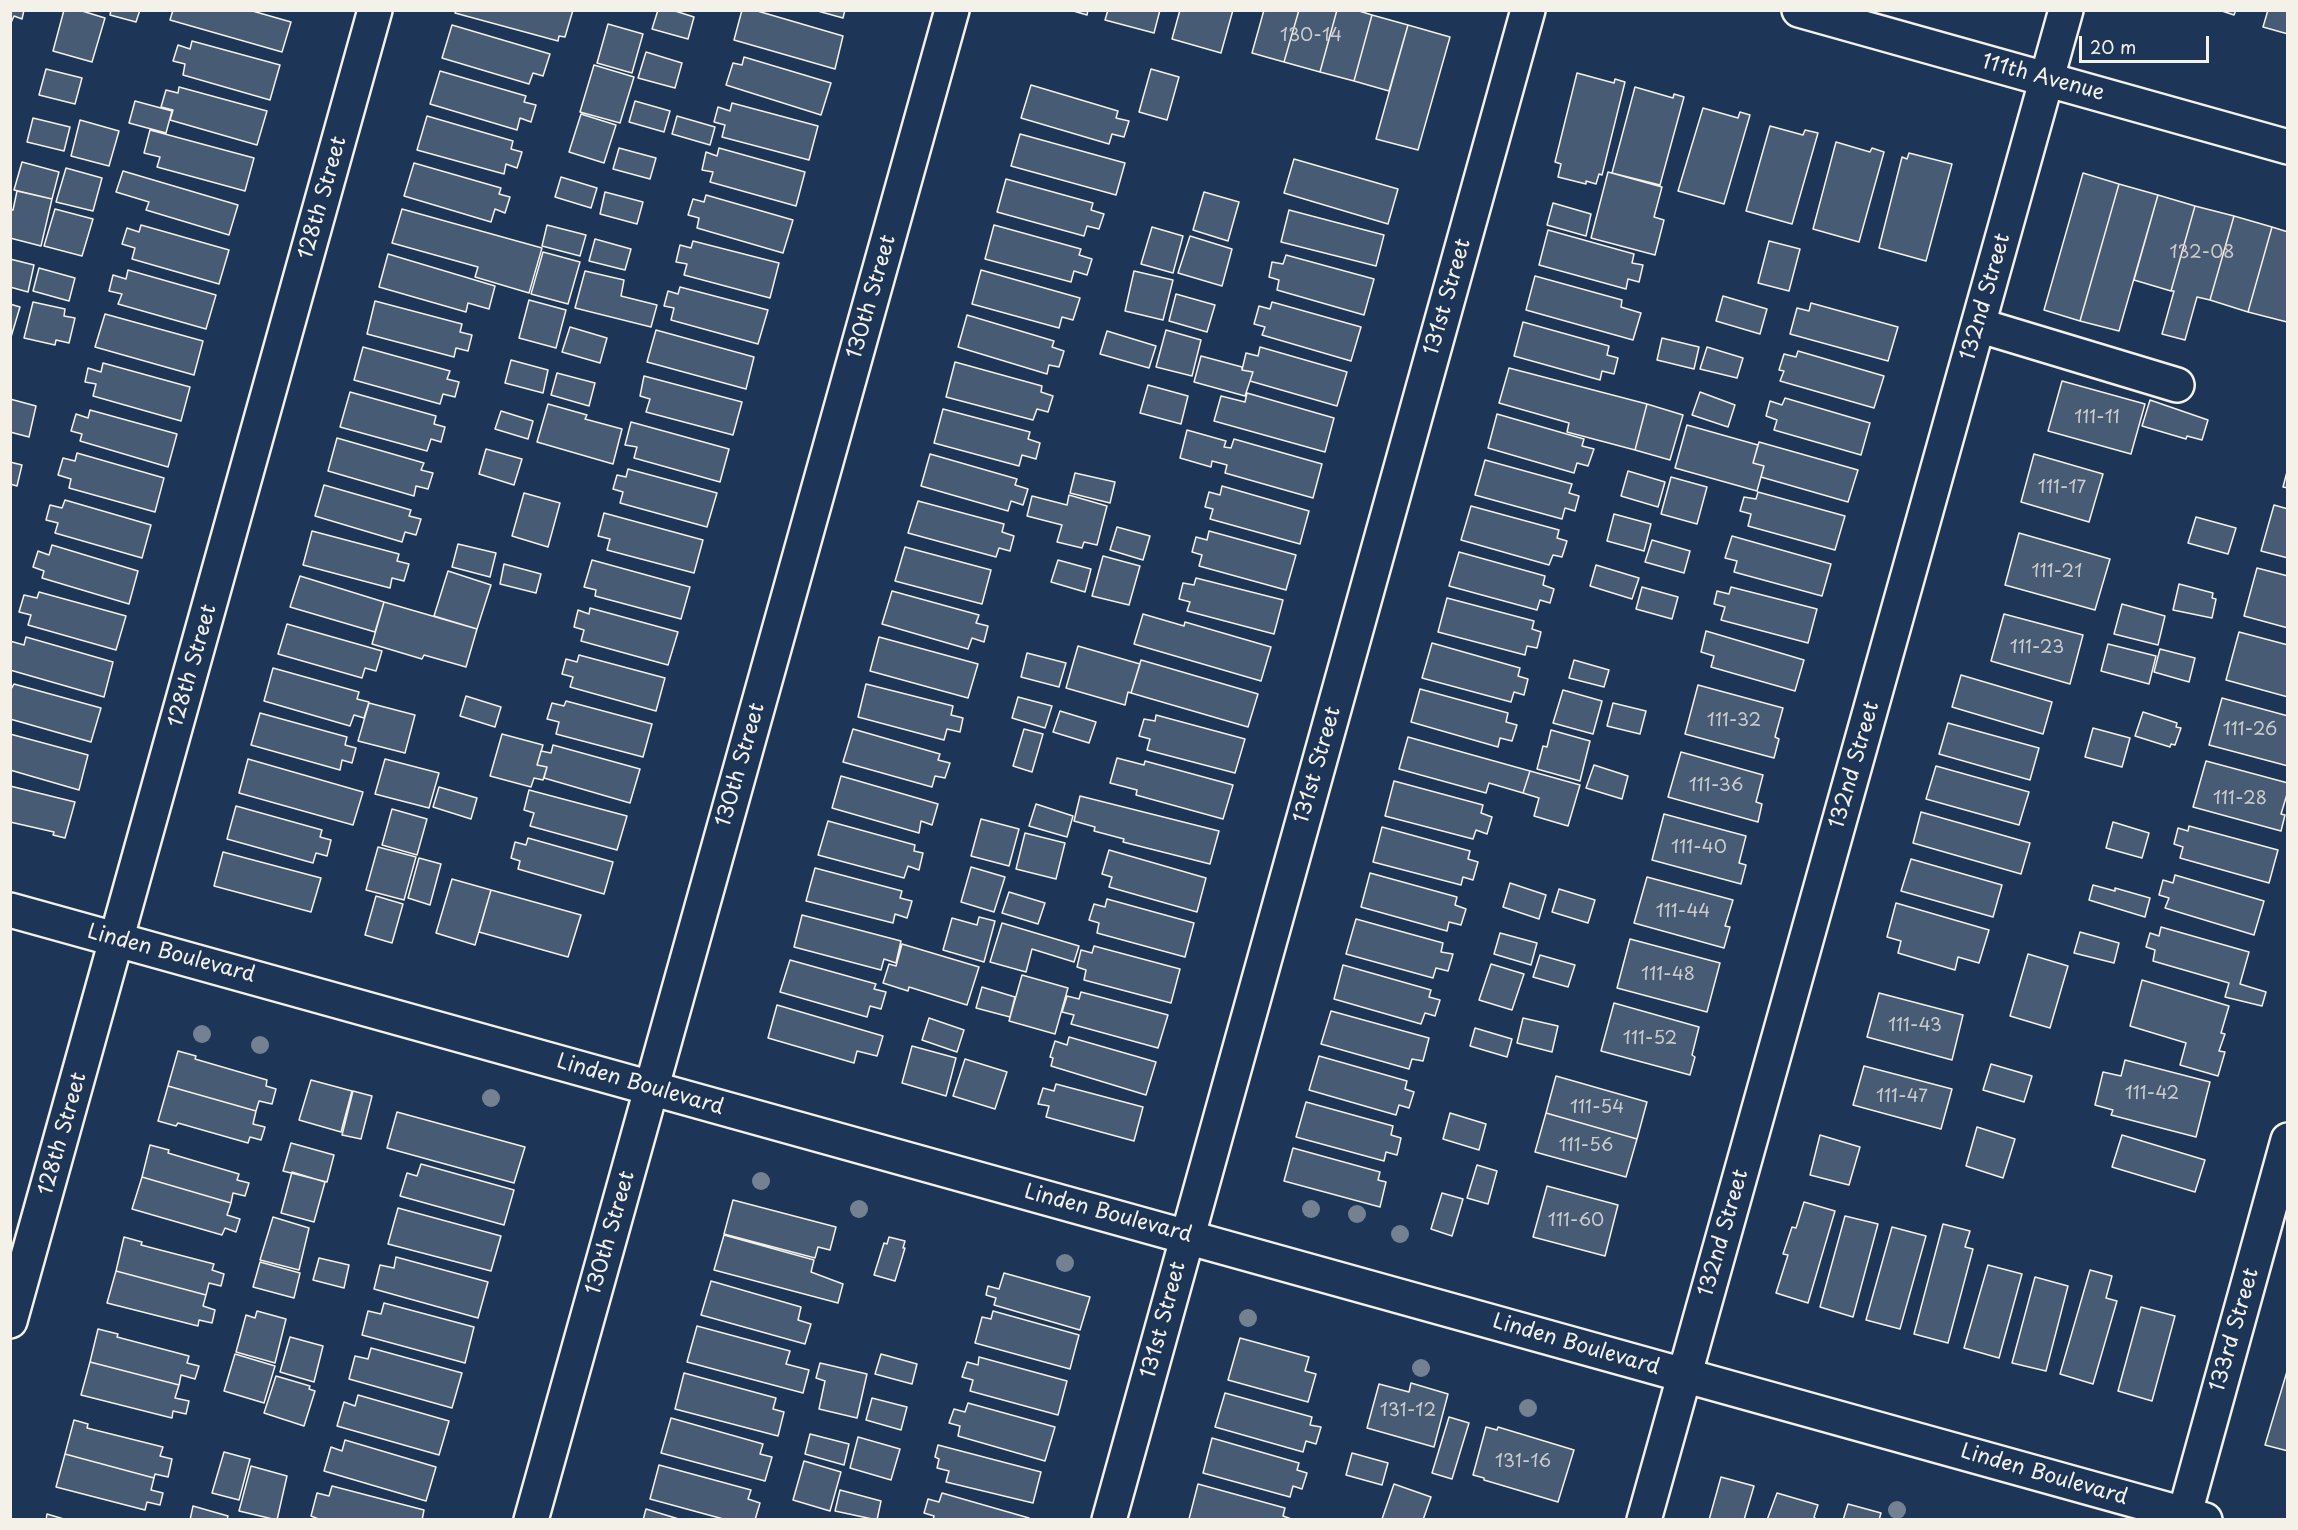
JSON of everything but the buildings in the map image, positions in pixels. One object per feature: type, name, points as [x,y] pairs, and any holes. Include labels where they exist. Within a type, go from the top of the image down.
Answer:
[{"type":"street","name":"128th Street","points":[[10,1321],[375,10]]},
{"type":"street","name":"130th Street","points":[[531,1520],[952,10]]},
{"type":"street","name":"131st Street","points":[[1109,1520],[1528,10]]},
{"type":"street","name":"111th Avenue","points":[[1799,10],[2288,147]]},
{"type":"street","name":"132nd Street","points":[[1644,1520],[2066,10]]},
{"type":"street","points":[[1978,325],[2177,385]]},
{"type":"street","name":"Linden Boulevard","points":[[10,910],[1188,1236],[2191,1518]]},
{"type":"street","name":"133rd Street","points":[[2191,1518],[2288,1140]]}]
